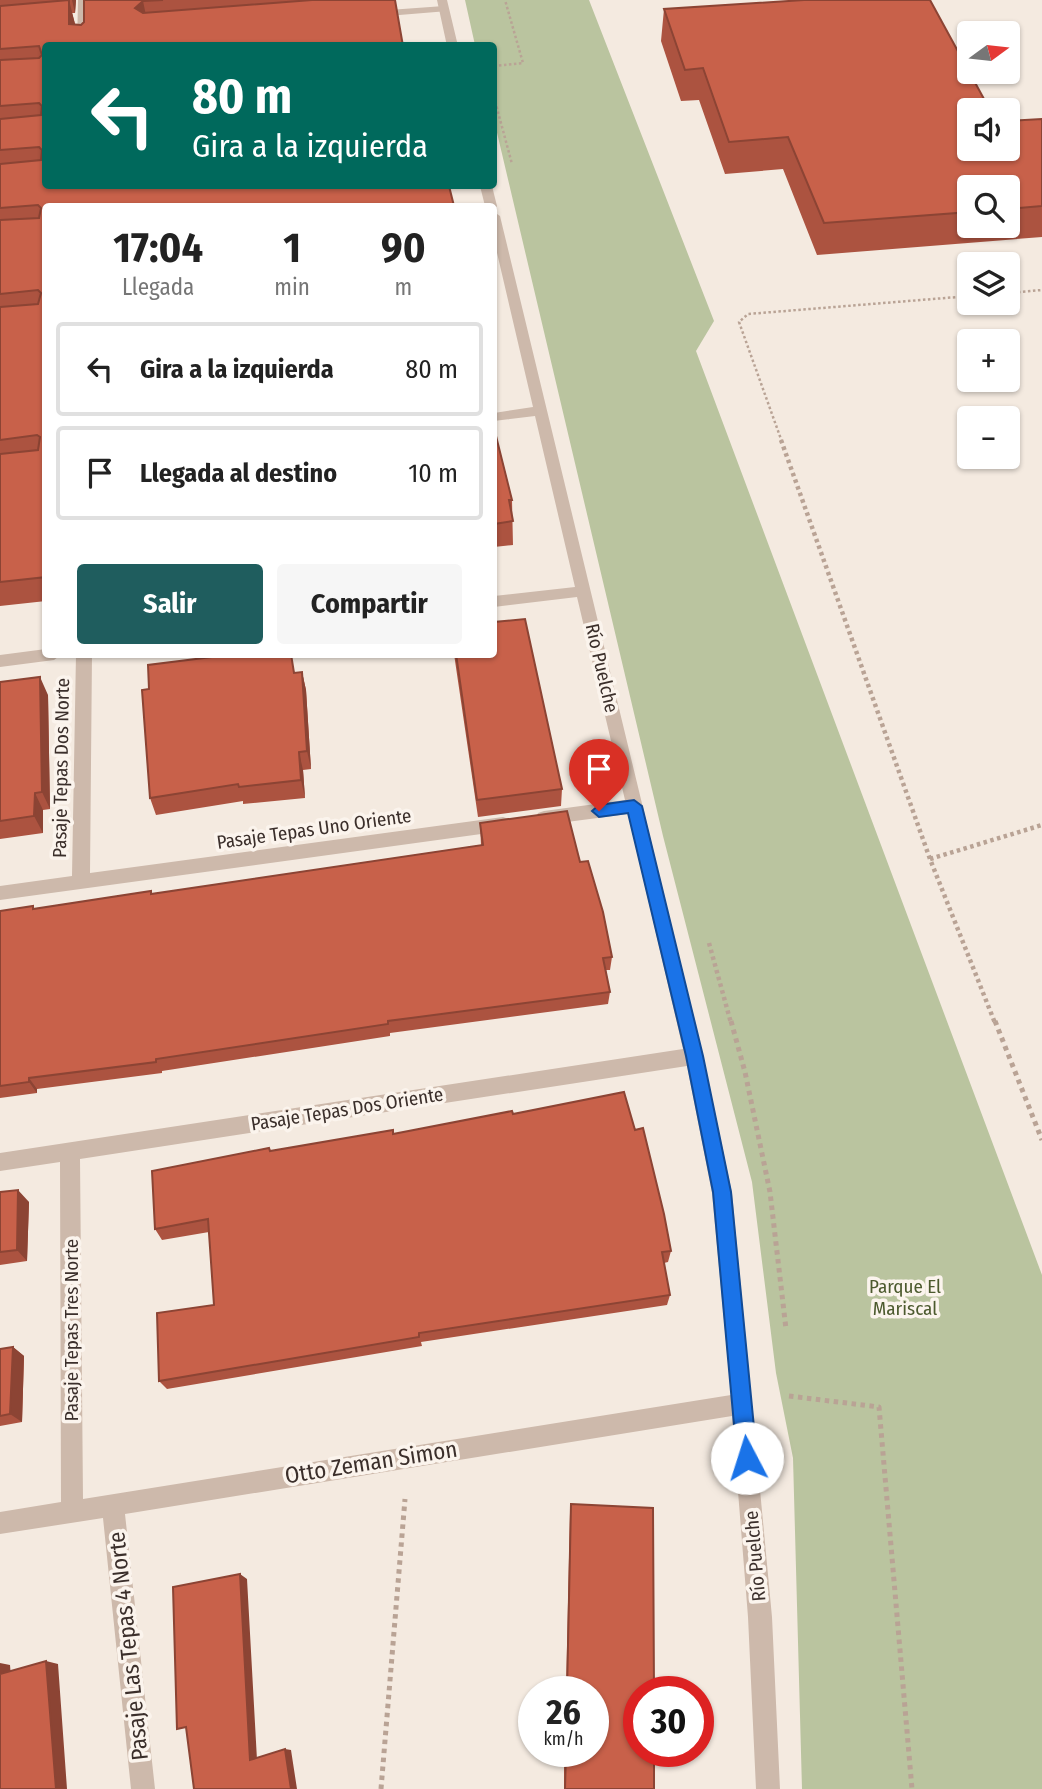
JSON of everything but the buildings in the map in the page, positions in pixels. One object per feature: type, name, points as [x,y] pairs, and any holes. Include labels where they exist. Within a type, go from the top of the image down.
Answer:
[{"type":"street","points":[[82,42],[83,0]]},
{"type":"street","points":[[363,15],[443,4],[452,42]]},
{"type":"street","points":[[69,19],[82,18]]},
{"type":"street","name":"Río Puelche","points":[[497,246],[500,275],[541,411],[584,591],[694,1056],[722,1192],[760,1617],[768,1789]]},
{"type":"street","points":[[497,417],[541,411]]},
{"type":"street","points":[[497,602],[584,591]]},
{"type":"street","points":[[0,661],[42,656]]},
{"type":"street","name":"Pasaje Tepas Dos Norte","points":[[81,882],[84,658]]},
{"type":"street","name":"Pasaje Tepas Uno Oriente","points":[[0,894],[634,806]]},
{"type":"street","name":"Pasaje Tepas Dos Oriente","points":[[0,1161],[694,1056]]},
{"type":"street","name":"Pasaje Tepas Tres Norte","points":[[70,1151],[72,1510]]},
{"type":"street","name":"Otto Zeman Simon","points":[[0,1522],[742,1404]]},
{"type":"street","name":"Pasaje Las Tepas 4 Norte","points":[[113,1504],[142,1789]]},
{"type":"path","points":[[497,66],[523,63],[505,0]]},
{"type":"path","points":[[497,108],[500,118]]},
{"type":"path","points":[[1020,292],[1042,290]]},
{"type":"path","points":[[957,297],[748,314],[739,322],[930,859],[1042,1140]]},
{"type":"path","points":[[930,859],[1042,825]]},
{"type":"path","points":[[789,1396],[880,1407],[912,1789]]},
{"type":"path","points":[[381,1789],[405,1499]]},
{"type":"green space","name":"Parque El Mariscal","points":[[465,0],[589,0],[714,321],[696,351],[1042,1275],[1042,1789],[802,1789],[793,1458],[776,1373],[752,1182],[663,836],[497,133],[497,42],[474,42]]},
{"type":"route","points":[[599,811],[634,806],[694,1056],[722,1192],[747,1458]]}]
